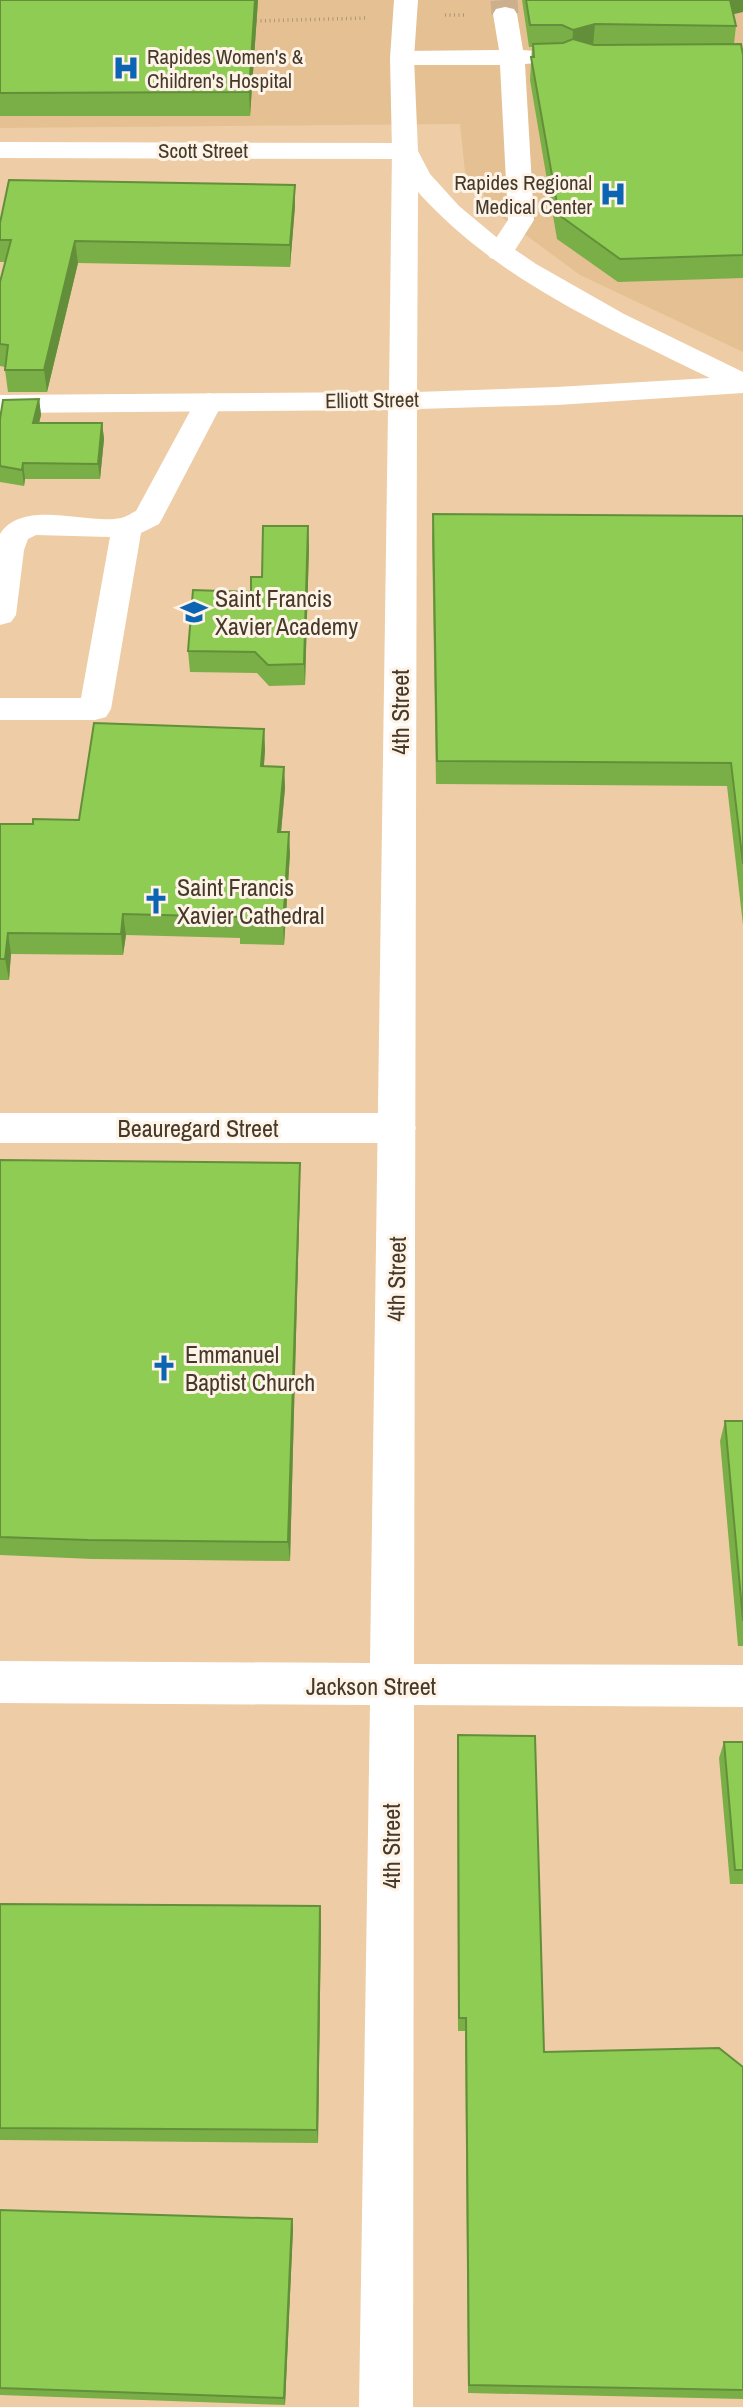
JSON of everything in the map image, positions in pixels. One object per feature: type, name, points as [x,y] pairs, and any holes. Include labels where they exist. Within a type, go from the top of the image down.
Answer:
[{"type":"main road","name":"4th Street","points":[[386,2407],[405,151],[402,58],[406,0]]},
{"type":"main road","points":[[500,251],[521,220],[512,57],[505,14]]},
{"type":"main road","points":[[402,58],[561,57]]},
{"type":"main road","name":"Scott Street","points":[[0,150],[405,151]]},
{"type":"main road","name":"Elliott Street","points":[[405,151],[418,178],[457,220],[500,251],[573,297],[743,384]]},
{"type":"main road","points":[[520,180],[547,181]]},
{"type":"main road","name":"Elliott Street","points":[[0,404],[403,401],[649,393],[743,384]]},
{"type":"main road","points":[[0,615],[9,550],[15,534],[31,525],[127,527],[148,517],[209,402]]},
{"type":"main road","points":[[0,709],[95,709],[127,527]]},
{"type":"main road","name":"Beauregard Street","points":[[0,1128],[397,1128]]},
{"type":"main road","name":"Jackson Street","points":[[0,1682],[743,1686]]},
{"type":"shaded area","name":"Rapides Regional Medical Center","points":[[0,0],[743,0],[743,352],[580,275],[500,216],[465,172],[460,124],[0,128]]},
{"type":"building","name":"Rapides Women's & Children's Hospital","points":[[0,0],[255,0],[249,92],[0,93]]},
{"type":"building","points":[[526,0],[730,0],[736,26],[595,24],[573,30],[562,25],[530,25]]},
{"type":"building","points":[[573,39],[594,45],[741,44],[743,255],[620,259],[559,215],[531,57],[534,57],[533,44],[563,43]]},
{"type":"building","points":[[9,180],[295,185],[290,245],[75,241],[44,370],[5,370],[8,345],[0,344],[0,282],[11,240],[0,240],[0,223]]},
{"type":"building","points":[[39,399],[33,423],[102,423],[98,464],[23,463],[22,470],[0,466],[0,419],[3,400]]},
{"type":"building","points":[[433,514],[743,516],[743,864],[731,763],[437,761]]},
{"type":"building","points":[[263,526],[308,526],[304,664],[268,665],[255,652],[188,651],[193,590],[251,592],[251,577],[262,577]]},
{"type":"building","points":[[94,723],[264,729],[261,766],[284,767],[278,832],[289,832],[283,924],[239,923],[239,917],[123,914],[121,934],[8,933],[5,959],[0,959],[0,824],[33,824],[33,819],[79,820]]},
{"type":"building","points":[[0,1160],[300,1163],[288,1542],[0,1537]]},
{"type":"building","points":[[725,1421],[743,1421],[743,1621]]},
{"type":"building","points":[[458,1735],[535,1736],[544,2052],[719,2048],[743,2067],[743,2390],[469,2385],[466,2018],[459,2018]]},
{"type":"building","points":[[724,1742],[743,1742],[743,1870],[735,1870]]},
{"type":"building","points":[[0,1904],[320,1906],[317,2130],[0,2128]]},
{"type":"building","points":[[0,2210],[292,2219],[284,2398],[0,2388]]},
{"type":"tunnel","points":[[504,0],[505,14]]},
{"type":"place","name":"Rapides Women's & Children's Hospital","points":[[126,68]]},
{"type":"place","name":"Rapides Regional Medical Center","points":[[613,194]]},
{"type":"place","name":"Saint Francis Xavier Academy","points":[[194,612]]},
{"type":"place","name":"Saint Francis Xavier Cathedral","points":[[156,901]]},
{"type":"place","name":"Emmanuel Baptist Church","points":[[164,1368]]}]
